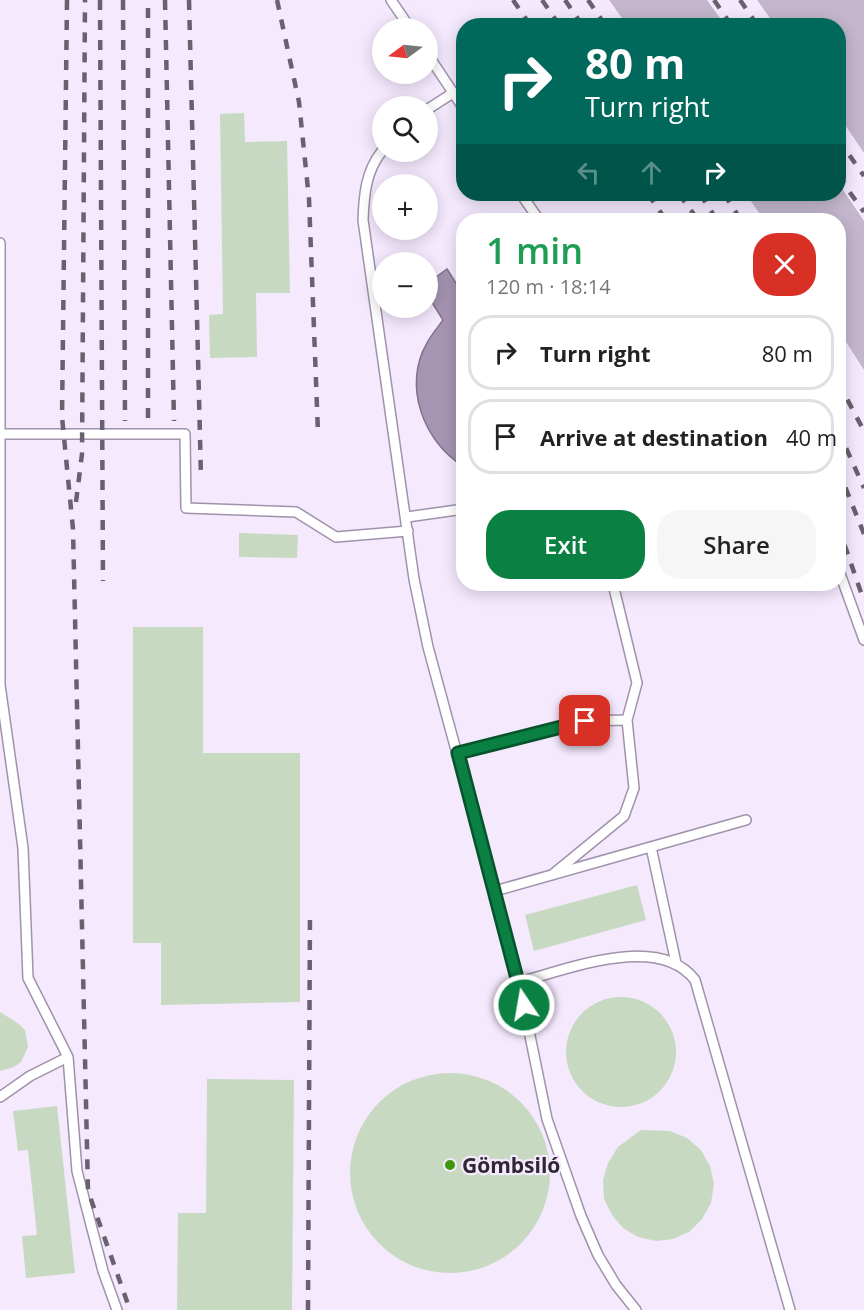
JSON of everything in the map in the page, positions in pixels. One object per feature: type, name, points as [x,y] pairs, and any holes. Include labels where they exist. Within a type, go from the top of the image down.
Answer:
[{"type":"lane","points":[[391,0],[403,18]]},
{"type":"lane","points":[[438,70],[456,97]]},
{"type":"lane","points":[[438,103],[453,93]]},
{"type":"lane","points":[[376,162],[367,178],[363,220],[407,516],[414,579],[428,648],[519,982],[547,1119],[598,1255],[616,1286],[636,1310]]},
{"type":"lane","points":[[0,243],[2,434],[0,685],[23,848],[28,978],[68,1058],[77,1171],[103,1271],[117,1310]]},
{"type":"lane","points":[[2,434],[185,434],[186,508],[296,512],[336,537],[408,531]]},
{"type":"lane","points":[[407,516],[456,509]]},
{"type":"lane","points":[[846,590],[864,640]]},
{"type":"lane","points":[[552,875],[624,816],[634,788],[627,720],[638,683],[615,591]]},
{"type":"lane","points":[[458,753],[585,721],[627,720]]},
{"type":"lane","points":[[495,891],[746,820]]},
{"type":"lane","points":[[651,847],[676,963]]},
{"type":"lane","points":[[519,982],[598,962],[628,957],[648,956],[676,963],[687,969],[695,980],[790,1310]]},
{"type":"lane","points":[[0,1097],[30,1076],[68,1058]]},
{"type":"shaded area","points":[[609,0],[707,0],[720,18],[622,18]]},
{"type":"shaded area","points":[[757,0],[864,0],[864,153],[846,126],[846,18],[770,18]]},
{"type":"shaded area","points":[[846,194],[864,221],[864,370],[846,342],[846,213],[759,213],[751,201],[846,201]]},
{"type":"shaded area","points":[[447,269],[456,283],[456,461],[437,443],[428,428],[417,394],[420,360],[429,340],[443,320],[438,312],[438,276]]},
{"type":"building","points":[[244,113],[245,142],[287,141],[290,293],[256,293],[257,357],[210,358],[209,315],[223,314],[220,114]]},
{"type":"building","points":[[239,533],[298,535],[297,558],[239,557]]},
{"type":"building","points":[[133,627],[203,627],[203,753],[300,753],[300,1002],[161,1005],[161,943],[133,943]]},
{"type":"building","points":[[637,885],[646,920],[534,951],[525,915]]},
{"type":"building","points":[[621,997],[642,1001],[660,1013],[672,1031],[676,1052],[672,1073],[660,1091],[642,1103],[621,1107],[600,1103],[582,1091],[570,1073],[566,1052],[570,1031],[582,1013],[600,1001]]},
{"type":"building","points":[[0,1012],[25,1030],[28,1047],[21,1062],[14,1067],[0,1071]]},
{"type":"building","name":"Gömbsiló","points":[[450,1073],[469,1075],[488,1081],[521,1102],[542,1135],[548,1154],[550,1173],[548,1192],[542,1211],[521,1244],[488,1265],[469,1271],[450,1273],[431,1271],[412,1265],[379,1244],[358,1211],[352,1192],[350,1173],[352,1154],[358,1135],[379,1102],[412,1081],[431,1075]]},
{"type":"building","points":[[207,1079],[294,1080],[292,1310],[177,1310],[178,1213],[206,1213]]},
{"type":"building","points":[[57,1106],[75,1273],[26,1278],[22,1236],[37,1235],[28,1150],[18,1151],[13,1111]]},
{"type":"building","points":[[641,1130],[670,1131],[687,1138],[701,1150],[710,1166],[714,1184],[711,1203],[702,1219],[689,1232],[673,1239],[656,1241],[638,1237],[623,1228],[612,1215],[604,1199],[603,1180],[608,1163],[618,1147]]},
{"type":"railway","points":[[67,0],[62,417],[73,529],[88,1191],[130,1310]]},
{"type":"railway","points":[[76,502],[82,454],[85,0]]},
{"type":"railway","points":[[100,0],[103,581]]},
{"type":"railway","points":[[123,0],[125,421]]},
{"type":"railway","points":[[148,0],[148,418]]},
{"type":"railway","points":[[165,0],[174,421]]},
{"type":"railway","points":[[189,0],[201,477]]},
{"type":"railway","points":[[277,0],[299,102],[309,199],[318,433]]},
{"type":"railway","points":[[513,0],[525,18]]},
{"type":"railway","points":[[542,0],[554,18]]},
{"type":"railway","points":[[565,0],[577,18]]},
{"type":"railway","points":[[588,0],[600,18]]},
{"type":"railway","points":[[714,0],[726,18]]},
{"type":"railway","points":[[740,0],[752,18]]},
{"type":"railway","points":[[846,150],[864,176]]},
{"type":"railway","points":[[846,187],[864,212]]},
{"type":"railway","points":[[653,201],[661,213]]},
{"type":"railway","points":[[684,201],[693,213]]},
{"type":"railway","points":[[705,201],[712,213]]},
{"type":"railway","points":[[729,201],[736,213]]},
{"type":"railway","points":[[846,397],[864,431]]},
{"type":"railway","points":[[846,448],[864,488]]},
{"type":"railway","points":[[846,489],[864,534]]},
{"type":"railway","points":[[846,549],[864,601]]},
{"type":"railway","points":[[308,1310],[310,911]]},
{"type":"place","name":"Gömbsiló","points":[[450,1165]]},
{"type":"route","points":[[524,1005],[458,753],[585,721]]}]
